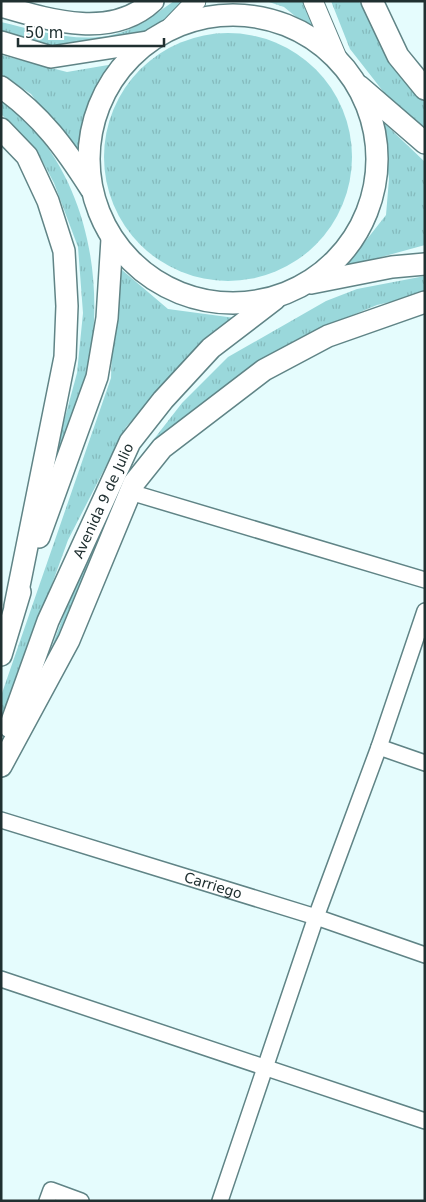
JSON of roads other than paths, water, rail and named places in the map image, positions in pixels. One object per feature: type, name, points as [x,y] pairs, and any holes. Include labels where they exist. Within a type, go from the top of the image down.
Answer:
[{"type":"main road","points":[[1,6],[50,20],[90,24],[122,20],[153,1]]},
{"type":"main road","points":[[372,1],[398,56],[425,89]]},
{"type":"main road","points":[[91,189],[90,134],[110,82],[147,42],[169,29],[203,17],[240,14],[276,20],[310,36],[338,60],[357,84],[425,143]]},
{"type":"main road","points":[[1,42],[52,57],[147,42]]},
{"type":"main road","points":[[310,283],[351,244],[374,193],[376,137],[357,84]]},
{"type":"main road","points":[[1,87],[22,102],[63,144],[91,189],[99,215],[112,238],[144,273],[184,296],[230,305],[276,298],[310,283],[392,267],[425,264]]},
{"type":"main road","points":[[1,129],[28,156],[48,201],[64,251],[67,306],[65,357],[15,606]]},
{"type":"main road","points":[[1,655],[15,606],[97,377],[107,318],[112,238]]},
{"type":"main road","name":"Avenida 9 de Julio","points":[[1,751],[48,621],[130,442],[163,400],[212,348],[276,298]]},
{"type":"main road","points":[[1,766],[69,640],[134,483],[162,448],[264,370],[328,336],[425,302]]},
{"type":"street","points":[[169,29],[196,1]]},
{"type":"street","points":[[313,1],[338,60]]},
{"type":"street","points":[[130,492],[425,580]]},
{"type":"street","points":[[220,1201],[316,917],[379,747],[425,611]]},
{"type":"street","points":[[379,747],[425,763]]},
{"type":"street","name":"Carriego","points":[[1,820],[316,917],[425,955]]},
{"type":"street","points":[[1,979],[425,1121]]},
{"type":"street","points":[[49,1195],[81,1201]]}]
